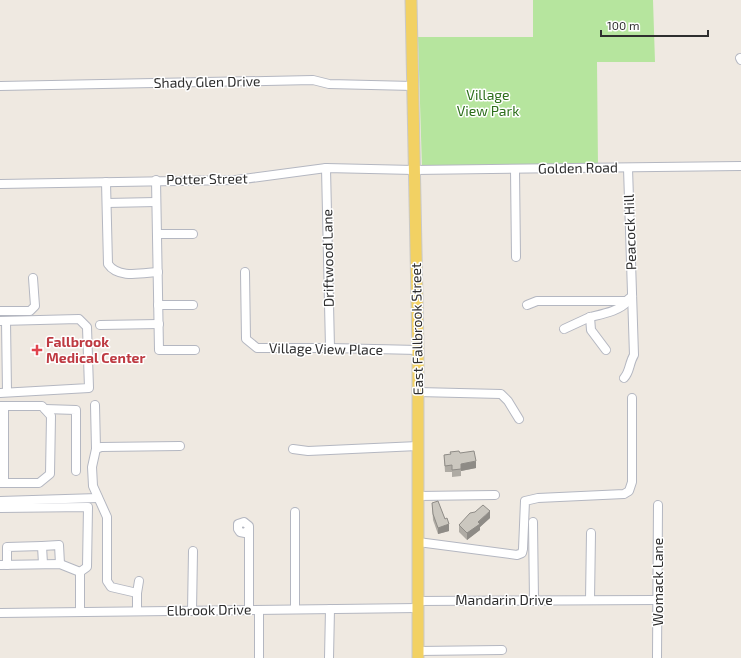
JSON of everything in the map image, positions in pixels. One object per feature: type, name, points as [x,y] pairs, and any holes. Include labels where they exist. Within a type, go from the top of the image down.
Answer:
[{"type":"main road","name":"East Fallbrook Street","points":[[411,0],[418,350],[418,655]]},
{"type":"street","name":"Shady Glen Drive","points":[[0,86],[313,80],[329,84],[413,86]]},
{"type":"street","name":"Golden Road","points":[[414,170],[741,166]]},
{"type":"street","name":"Potter Street","points":[[0,184],[156,180],[236,180],[326,168],[414,170]]},
{"type":"street","name":"Driftwood Lane","points":[[326,168],[330,348]]},
{"type":"street","name":"Peacock Hill","points":[[624,378],[628,374],[630,362],[634,355],[628,168]]},
{"type":"street","points":[[515,169],[516,257]]},
{"type":"street","points":[[156,180],[159,350],[196,350]]},
{"type":"street","points":[[106,182],[108,264],[112,269],[120,273],[158,272]]},
{"type":"street","points":[[107,203],[156,202]]},
{"type":"street","points":[[157,234],[193,234]]},
{"type":"street","name":"Village View Place","points":[[245,272],[246,339],[257,348],[418,350]]},
{"type":"street","points":[[0,311],[30,310],[35,306],[33,278]]},
{"type":"street","points":[[527,305],[537,300],[626,301],[631,297]]},
{"type":"street","points":[[564,329],[590,317],[625,304],[631,297]]},
{"type":"street","points":[[158,305],[193,305]]},
{"type":"street","points":[[590,317],[591,330],[606,350]]},
{"type":"street","points":[[79,319],[87,327],[89,388],[4,392],[3,321],[79,319]]},
{"type":"street","points":[[100,325],[159,324]]},
{"type":"street","points":[[418,392],[501,394],[519,419]]},
{"type":"street","points":[[418,542],[517,555],[522,553],[523,548],[525,501],[538,498],[624,494],[629,491],[632,482],[632,398]]},
{"type":"street","points":[[95,405],[96,450],[92,467],[93,486],[107,517],[107,581],[111,587],[137,593]]},
{"type":"street","points":[[2,406],[42,406],[45,409],[51,416],[50,474],[38,483],[2,483],[2,406]]},
{"type":"street","points":[[45,409],[76,410],[76,471]]},
{"type":"street","points":[[96,450],[101,447],[180,446]]},
{"type":"street","points":[[293,449],[308,451],[418,446]]},
{"type":"street","points":[[418,496],[495,495]]},
{"type":"street","points":[[0,501],[98,498]]},
{"type":"street","name":"Womack Lane","points":[[657,658],[658,506]]},
{"type":"street","points":[[0,508],[88,507],[87,567],[80,572]]},
{"type":"street","points":[[295,512],[295,609]]},
{"type":"street","points":[[533,522],[534,601]]},
{"type":"street","points":[[249,533],[249,610]]},
{"type":"street","points":[[590,600],[591,533]]},
{"type":"street","points":[[60,564],[59,545],[7,547],[4,565],[60,564],[80,572]]},
{"type":"street","points":[[42,546],[43,564]]},
{"type":"street","points":[[192,611],[193,551]]},
{"type":"street","points":[[80,572],[80,612]]},
{"type":"street","points":[[137,611],[139,581]]},
{"type":"street","name":"Mandarin Drive","points":[[418,604],[658,600]]},
{"type":"street","name":"Elbrook Drive","points":[[0,613],[330,609],[418,604]]},
{"type":"street","points":[[329,658],[330,609]]},
{"type":"street","points":[[259,610],[259,658]]},
{"type":"street","points":[[418,655],[502,650]]},
{"type":"green space","name":"Village View Park","points":[[533,0],[653,0],[655,62],[597,62],[598,168],[422,169],[418,37],[533,37]]},
{"type":"building","points":[[459,451],[460,453],[474,451],[476,461],[461,464],[461,469],[452,470],[452,465],[445,466],[444,455],[451,454],[450,452]]},
{"type":"building","points":[[438,501],[445,519],[447,518],[449,524],[438,528],[433,514],[432,503]]},
{"type":"building","points":[[483,505],[490,511],[478,522],[480,524],[467,533],[459,525],[470,513],[475,512]]},
{"type":"place","name":"Fallbrook Medical Center","points":[[37,350]]}]
